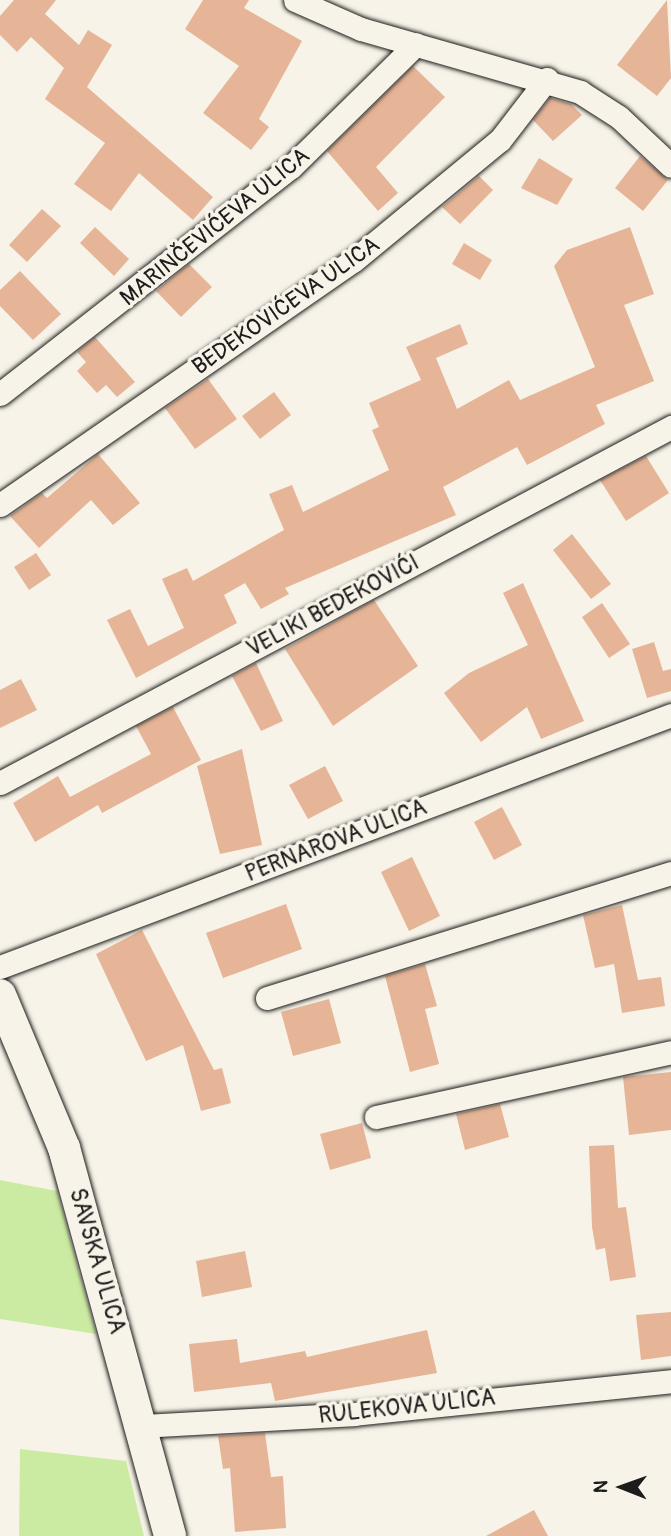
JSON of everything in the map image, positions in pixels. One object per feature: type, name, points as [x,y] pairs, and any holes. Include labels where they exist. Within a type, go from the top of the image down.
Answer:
[{"type":"street","points":[[295,0],[360,29],[547,79],[618,117],[671,166]]},
{"type":"street","name":"MARINČEVIĆEVA ULICA","points":[[0,394],[291,167],[416,44]]},
{"type":"street","name":"BEDEKOVIĆEVA ULICA","points":[[0,505],[363,253],[500,140],[547,79]]},
{"type":"street","name":"VELIKI BEDEKOVIĆI","points":[[0,783],[670,429]]},
{"type":"street","name":"PERNAROVA ULICA","points":[[0,967],[671,715]]},
{"type":"street","points":[[267,998],[671,873]]},
{"type":"street","name":"SAVSKA ULICA","points":[[0,995],[64,1148],[170,1536]]},
{"type":"street","points":[[376,1117],[671,1052]]},
{"type":"street","name":"RULEKOVA ULICA","points":[[142,1426],[354,1414],[671,1381]]},
{"type":"green space","points":[[0,1180],[57,1191],[96,1334],[0,1319]]},
{"type":"green space","points":[[20,1449],[126,1461],[144,1536],[19,1536]]},
{"type":"building","points":[[14,0],[56,0],[45,14],[79,45],[88,30],[112,45],[87,87],[213,197],[193,220],[139,173],[111,211],[74,184],[105,143],[45,99],[64,68],[31,37],[17,52],[0,35],[0,16]]},
{"type":"building","points":[[203,0],[249,0],[244,8],[302,41],[259,119],[269,127],[251,150],[203,113],[239,66],[185,29]]},
{"type":"building","points":[[667,0],[671,78],[657,96],[617,65]]},
{"type":"building","points":[[413,66],[445,97],[376,167],[398,193],[378,211],[327,151]]},
{"type":"building","points":[[550,98],[571,104],[582,115],[553,141],[533,120]]},
{"type":"building","points":[[640,156],[668,180],[643,211],[615,188]]},
{"type":"building","points":[[539,158],[573,179],[557,205],[521,188]]},
{"type":"building","points":[[479,176],[493,190],[460,224],[442,207]]},
{"type":"building","points":[[42,209],[61,226],[27,262],[9,245]]},
{"type":"building","points":[[95,227],[129,259],[114,276],[80,243]]},
{"type":"building","points":[[630,227],[654,294],[624,305],[654,381],[596,405],[605,424],[527,465],[517,447],[443,487],[456,515],[285,588],[289,594],[261,609],[245,583],[224,595],[237,623],[136,678],[107,620],[130,609],[148,646],[184,628],[162,579],[187,568],[193,581],[284,530],[269,494],[292,485],[303,512],[389,470],[372,430],[379,427],[369,403],[421,380],[406,347],[460,324],[468,344],[436,358],[457,409],[509,380],[520,400],[595,367],[554,266],[567,250]]},
{"type":"building","points":[[464,243],[492,260],[480,280],[452,264]]},
{"type":"building","points":[[189,264],[212,287],[181,317],[156,291]]},
{"type":"building","points":[[20,271],[61,314],[33,340],[0,306],[0,290]]},
{"type":"building","points":[[95,337],[135,382],[117,397],[106,385],[97,393],[77,371],[86,362],[77,352]]},
{"type":"building","points":[[208,379],[237,419],[195,449],[165,408]]},
{"type":"building","points":[[274,392],[291,415],[260,439],[242,416]]},
{"type":"building","points":[[98,454],[140,503],[113,525],[91,500],[39,548],[10,516],[42,493],[47,498]]},
{"type":"building","points":[[646,456],[669,493],[626,521],[600,480]]},
{"type":"building","points":[[572,534],[611,584],[591,599],[553,550]]},
{"type":"building","points":[[36,553],[51,575],[29,590],[14,567]]},
{"type":"building","points":[[523,583],[584,721],[541,739],[527,707],[481,742],[444,693],[469,673],[528,645],[503,593]]},
{"type":"building","points":[[374,600],[418,666],[333,726],[285,649]]},
{"type":"building","points":[[602,603],[630,644],[609,658],[582,617]]},
{"type":"building","points":[[654,642],[663,671],[671,669],[671,691],[647,698],[632,649]]},
{"type":"building","points":[[256,663],[283,721],[261,731],[232,676]]},
{"type":"building","points":[[21,679],[37,710],[0,728],[0,690]]},
{"type":"building","points":[[173,707],[201,760],[102,813],[98,805],[35,842],[13,803],[58,776],[70,797],[151,754],[136,726]]},
{"type":"building","points":[[242,749],[262,845],[220,854],[197,766]]},
{"type":"building","points":[[325,766],[343,801],[308,819],[289,785]]},
{"type":"building","points":[[502,807],[522,845],[494,860],[474,822]]},
{"type":"building","points":[[412,857],[440,916],[409,931],[381,872]]},
{"type":"building","points":[[286,904],[302,949],[223,978],[206,933]]},
{"type":"building","points":[[622,905],[638,980],[661,977],[665,1006],[622,1013],[614,964],[595,968],[583,915]]},
{"type":"building","points":[[142,930],[214,1070],[222,1068],[231,1103],[201,1111],[183,1045],[146,1061],[96,954]]},
{"type":"building","points":[[425,964],[437,1006],[425,1009],[439,1064],[410,1072],[385,976]]},
{"type":"building","points":[[329,999],[341,1043],[293,1056],[281,1012]]},
{"type":"building","points":[[671,1072],[671,1130],[629,1135],[623,1077]]},
{"type":"building","points":[[500,1104],[509,1137],[465,1150],[456,1114]]},
{"type":"building","points":[[362,1123],[371,1158],[330,1170],[320,1134]]},
{"type":"building","points":[[614,1145],[618,1208],[626,1207],[636,1277],[610,1281],[605,1248],[596,1250],[592,1227],[589,1146]]},
{"type":"building","points":[[245,1251],[252,1287],[202,1297],[196,1261]]},
{"type":"building","points":[[671,1312],[671,1356],[641,1360],[636,1315]]},
{"type":"building","points":[[427,1330],[437,1373],[275,1401],[271,1383],[194,1392],[189,1344],[237,1339],[240,1363],[305,1351],[307,1357]]},
{"type":"building","points":[[265,1433],[271,1477],[283,1476],[286,1528],[235,1532],[230,1468],[223,1469],[218,1436]]},
{"type":"building","points":[[534,1510],[548,1536],[486,1536]]}]
